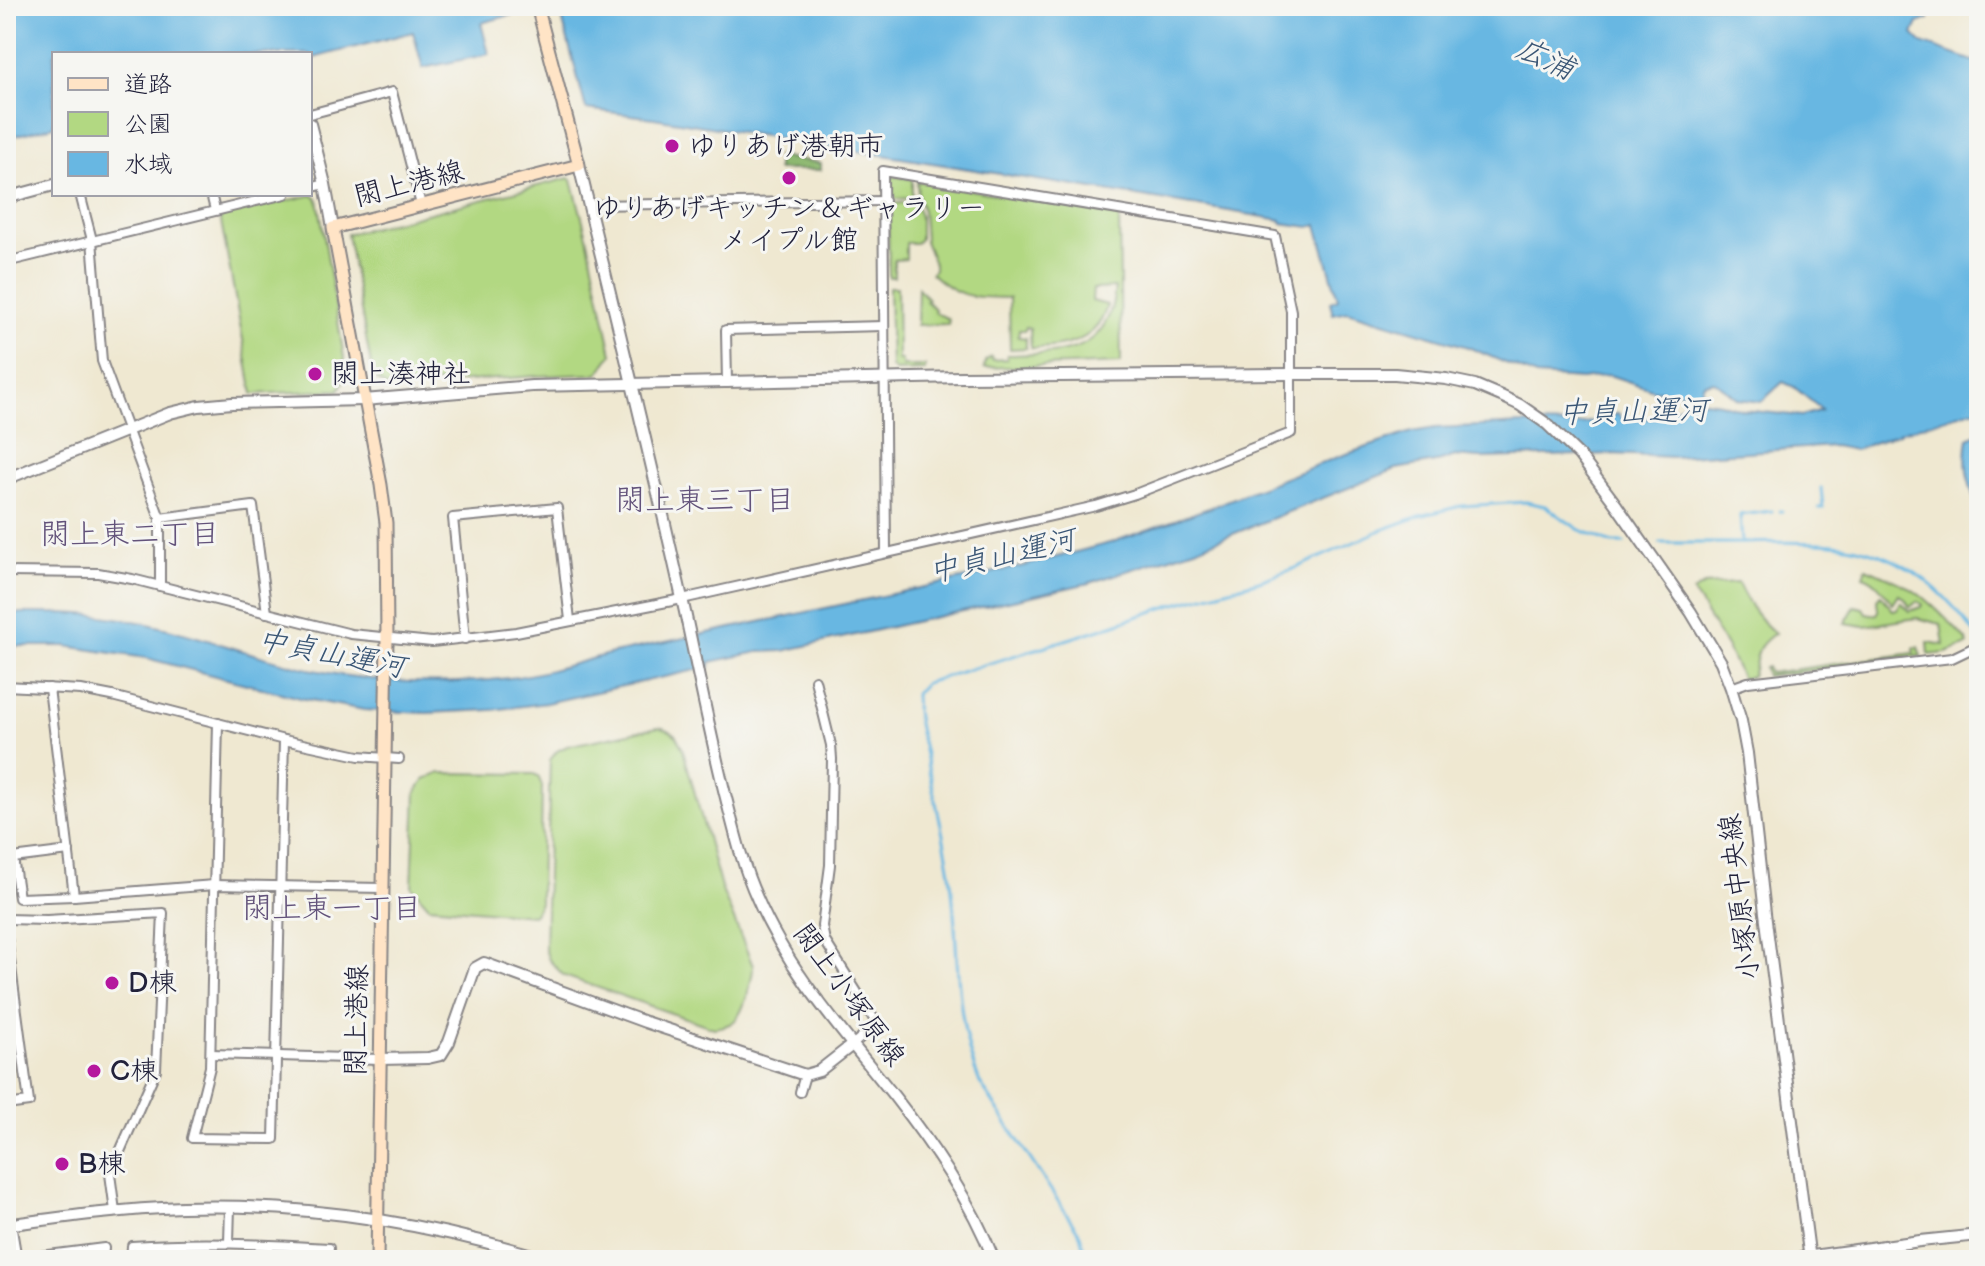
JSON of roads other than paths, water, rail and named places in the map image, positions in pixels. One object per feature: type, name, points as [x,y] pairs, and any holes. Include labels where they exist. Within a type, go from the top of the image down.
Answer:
[{"type":"main road","points":[[538,10],[579,165]]},
{"type":"main road","name":"閖上港線","points":[[377,1260],[387,665],[386,523],[333,228],[579,165]]},
{"type":"street","points":[[312,113],[392,92],[421,205]]},
{"type":"street","points":[[312,132],[333,228]]},
{"type":"street","points":[[579,165],[682,599]]},
{"type":"street","points":[[6,572],[98,573],[351,634],[432,642],[516,632],[682,599],[1096,506],[1135,494],[1291,433],[1291,311],[1275,236],[883,171],[886,553]]},
{"type":"street","points":[[312,187],[325,184]]},
{"type":"street","points":[[6,198],[52,186]]},
{"type":"street","points":[[81,196],[92,240],[102,361],[160,518],[160,586]]},
{"type":"street","points":[[212,196],[215,210]]},
{"type":"street","points":[[6,262],[276,196]]},
{"type":"street","points":[[589,205],[884,201]]},
{"type":"street","points":[[727,383],[726,330],[884,326]]},
{"type":"street","points":[[6,479],[170,413],[232,403],[364,400],[532,386],[1291,374]]},
{"type":"street","name":"小塚原中央線","points":[[1291,374],[1395,374],[1446,379],[1475,385],[1531,413],[1562,438],[1589,468],[1708,639],[1731,688],[1747,753],[1809,1258]]},
{"type":"street","points":[[160,518],[253,506],[267,613]]},
{"type":"street","points":[[465,639],[453,518],[557,508],[570,620]]},
{"type":"street","name":"閖上小塚原線","points":[[682,599],[739,851],[756,897],[777,941],[806,985],[931,1146],[977,1223],[994,1260]]},
{"type":"street","points":[[1731,688],[1748,682],[1952,658],[1978,646]]},
{"type":"street","points":[[211,1054],[380,1059],[432,1058],[441,1055],[475,968],[484,963],[645,1022],[805,1075],[819,1071],[877,1024],[825,941],[822,926],[830,865],[832,759],[815,680]]},
{"type":"street","points":[[6,686],[81,690],[284,740],[359,756],[399,759]]},
{"type":"street","points":[[49,688],[74,896]]},
{"type":"street","points":[[218,723],[211,1054],[192,1138],[274,1139],[284,740]]},
{"type":"street","points":[[69,851],[13,858],[19,898],[214,885],[382,888]]},
{"type":"street","points":[[6,919],[47,920],[163,913],[156,1070],[110,1174],[115,1211]]},
{"type":"street","points":[[6,930],[11,1005],[29,1102],[6,1105]]},
{"type":"street","points":[[800,1092],[805,1075]]},
{"type":"street","points":[[229,1242],[230,1207]]},
{"type":"street","points":[[17,1259],[9,1225],[115,1211],[230,1207],[358,1215],[496,1244],[548,1260]]},
{"type":"street","points":[[1784,1260],[1979,1235]]},
{"type":"street","points":[[131,1260],[132,1246],[181,1242],[329,1248],[328,1260]]},
{"type":"street","points":[[9,1260],[104,1248],[103,1260]]},
{"type":"water","name":"広浦","points":[[6,6],[1928,6],[1929,19],[1918,23],[1913,34],[1922,43],[1979,63],[1979,408],[1855,450],[1834,446],[1672,457],[1613,454],[1455,456],[1396,469],[1195,549],[1089,583],[783,651],[758,652],[710,662],[710,667],[546,703],[492,710],[426,713],[364,710],[300,698],[146,658],[65,646],[6,646],[6,613],[83,614],[135,621],[334,674],[409,682],[509,678],[1023,566],[1110,543],[1412,432],[1524,424],[1577,425],[1618,413],[1623,420],[1643,419],[1666,414],[1690,399],[1743,410],[1802,416],[1822,410],[1783,382],[1761,402],[1738,399],[1714,381],[1704,383],[1700,394],[1654,390],[1609,375],[1582,379],[1536,376],[1468,347],[1347,311],[1333,314],[1330,302],[1338,299],[1317,225],[1282,223],[1281,220],[1211,208],[586,109],[561,14],[556,9],[530,10],[481,23],[489,54],[423,68],[413,32],[312,58],[312,52],[52,52],[52,126],[6,138]]},
{"type":"water","points":[[1979,433],[1979,513],[1966,459],[1968,438]]},
{"type":"waterway","points":[[1819,508],[1823,508],[1821,488]]},
{"type":"waterway","points":[[1086,1260],[1080,1234],[980,1083],[971,1058],[961,1006],[950,873],[915,694],[925,683],[1172,605],[1259,581],[1379,531],[1461,506],[1526,502],[1545,506],[1578,529],[1612,543],[1624,543]]},
{"type":"waterway","points":[[1742,543],[1740,515],[1772,511]]},
{"type":"waterway","points":[[1660,543],[1803,542],[1865,550],[1904,566],[1926,580],[1979,639]]},
{"type":"place","name":"ゆりあげ港朝市","points":[[672,146]]},
{"type":"place","name":"ゆりあげキッチン＆ギャラリー メイプル館","points":[[789,178]]},
{"type":"place","name":"閖上湊神社","points":[[315,374]]},
{"type":"place","name":"D棟","points":[[112,983]]},
{"type":"place","name":"C棟","points":[[94,1071]]},
{"type":"place","name":"B棟","points":[[62,1164]]},
{"type":"district","name":"閖上東三丁目","points":[[705,501]]},
{"type":"district","name":"閖上東二丁目","points":[[130,535]]},
{"type":"district","name":"閖上東一丁目","points":[[332,909]]},
{"type":"water label","name":"中貞山運河","points":[[1633,412]]},
{"type":"water label","name":"中貞山運河","points":[[1002,556]]},
{"type":"water label","name":"中貞山運河","points":[[331,654]]}]
